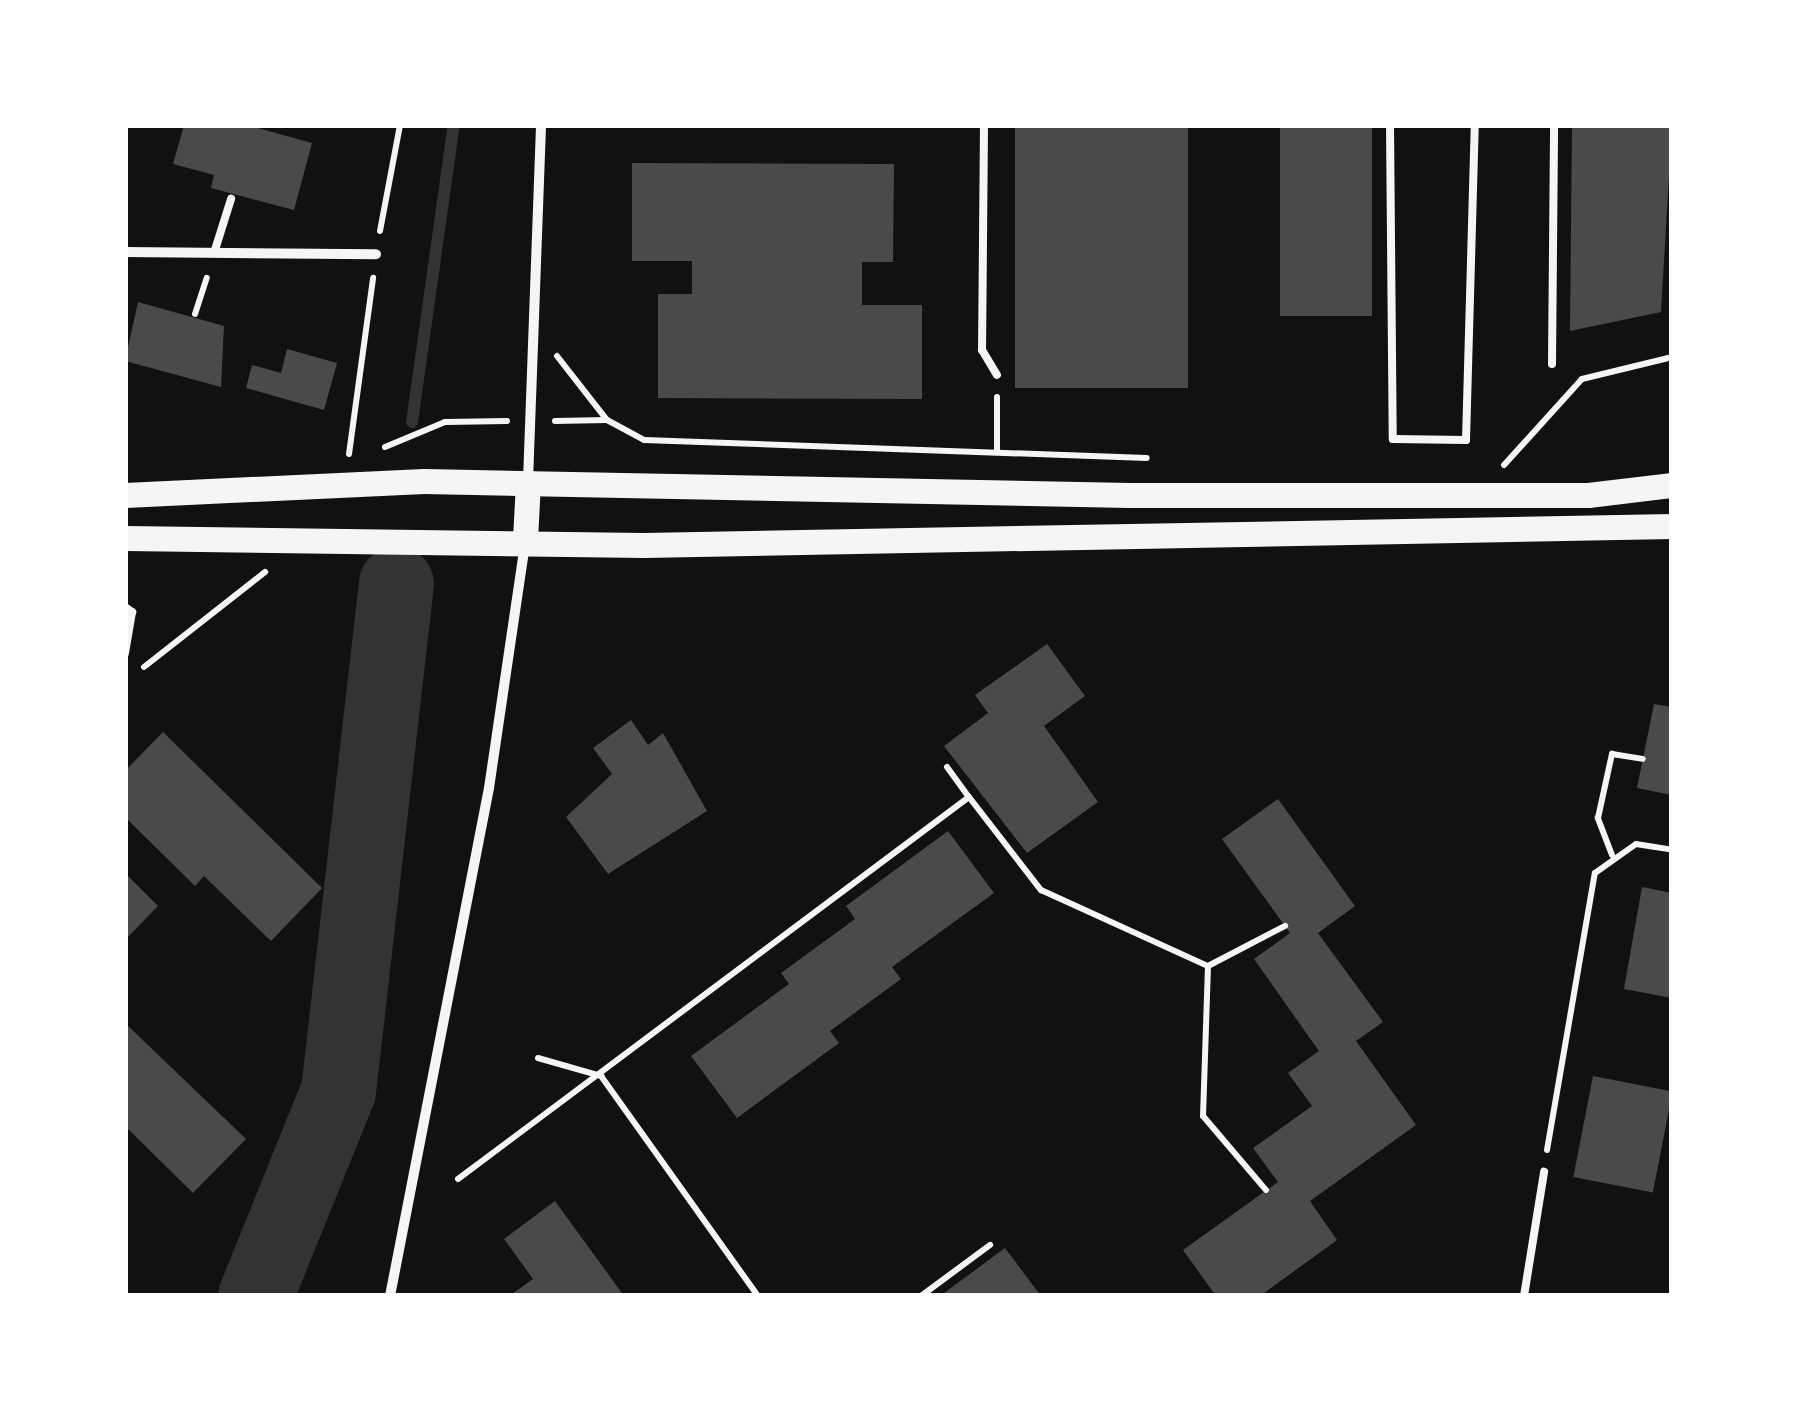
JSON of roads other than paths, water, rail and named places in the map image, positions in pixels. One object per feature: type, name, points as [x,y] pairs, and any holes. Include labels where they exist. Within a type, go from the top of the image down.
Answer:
[{"type":"main road","points":[[125,495],[528,482],[1130,495],[1588,495],[1672,485]]},
{"type":"main road","points":[[525,539],[528,482]]},
{"type":"main road","points":[[125,538],[525,539],[1672,526]]},
{"type":"street","points":[[528,482],[541,125]]},
{"type":"street","points":[[125,252],[376,254]]},
{"type":"street","points":[[390,1296],[492,768],[525,539]]},
{"type":"lane","points":[[984,125],[982,350],[997,375]]},
{"type":"lane","points":[[1390,125],[1392,440],[1466,440],[1475,125]]},
{"type":"lane","points":[[1552,364],[1554,125]]},
{"type":"lane","points":[[214,253],[231,199]]},
{"type":"lane","points":[[125,607],[125,653]]},
{"type":"lane","points":[[1524,1296],[1544,1172]]},
{"type":"waterway","points":[[412,422],[454,125]]},
{"type":"waterway","points":[[255,1296],[338,1091],[396,583]]}]
